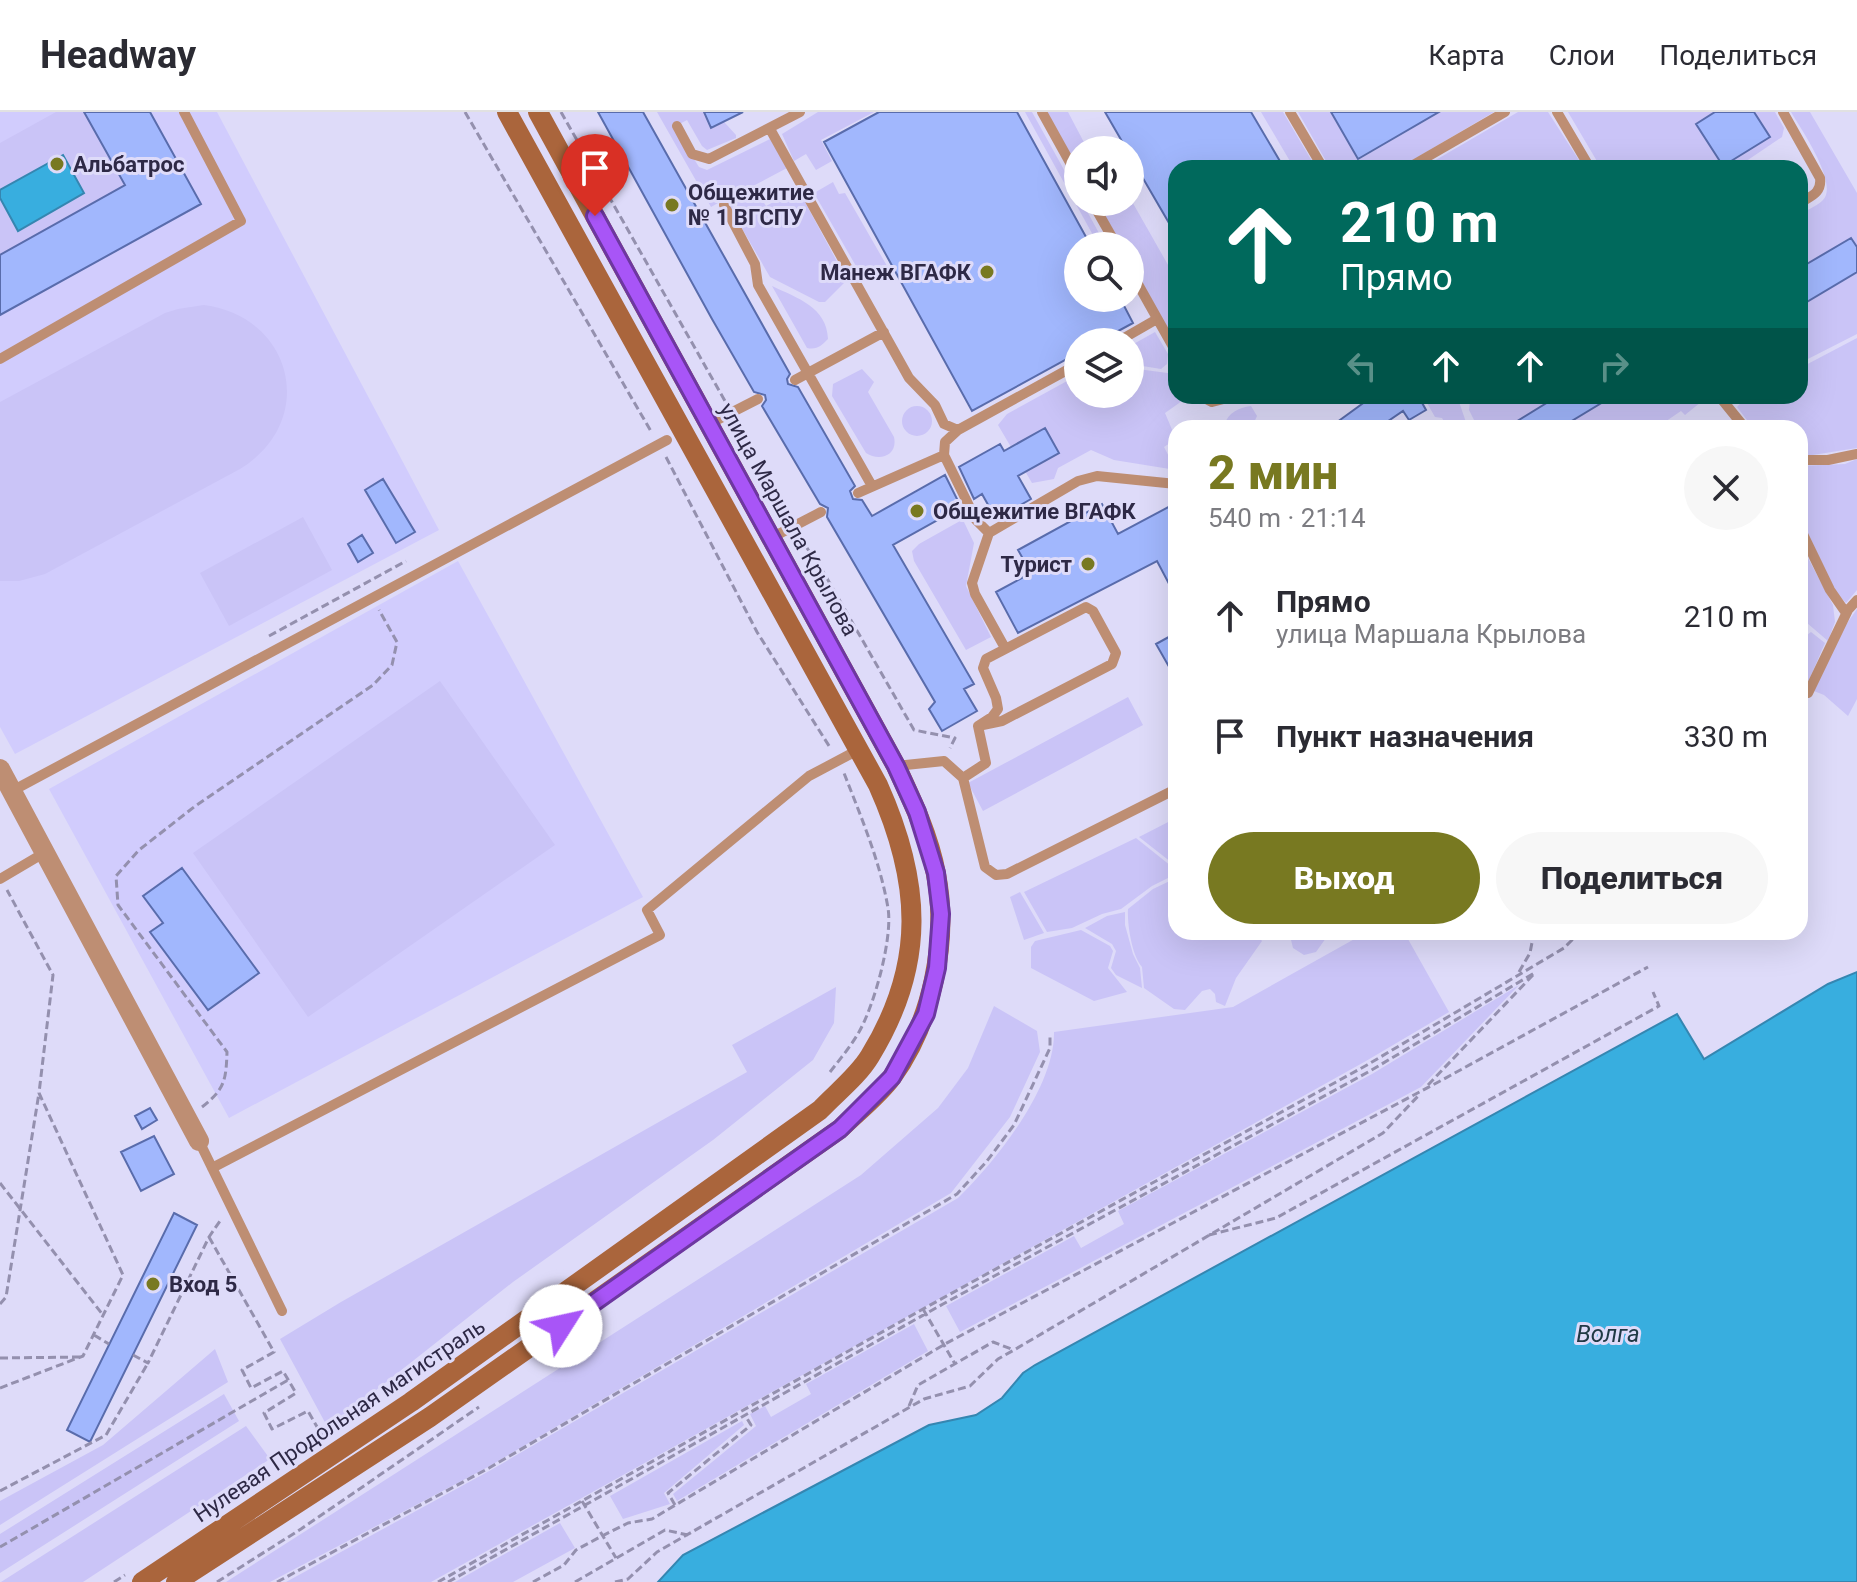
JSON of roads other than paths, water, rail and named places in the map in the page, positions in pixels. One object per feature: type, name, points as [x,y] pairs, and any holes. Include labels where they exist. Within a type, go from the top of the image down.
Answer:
[{"type":"main road","points":[[507,112],[695,448],[753,561],[860,749]]},
{"type":"main road","name":"улица Маршала Крылова","points":[[538,112],[896,766],[917,812],[936,873],[941,914],[937,968]]},
{"type":"main road","points":[[753,561],[764,568],[776,563],[773,542]]},
{"type":"main road","name":"Нулевая Продольная магистраль","points":[[135,1578],[424,1393],[820,1110],[869,1058],[897,1004],[908,964],[913,920],[910,881],[896,824],[860,749]]},
{"type":"main road","name":"Нулевая Продольная магистраль","points":[[176,1582],[430,1417],[840,1129],[892,1077],[926,1014],[937,968]]},
{"type":"street","points":[[0,769],[199,1141]]},
{"type":"lane","points":[[0,359],[241,221],[184,112]]},
{"type":"lane","points":[[677,126],[692,154],[709,159],[800,112]]},
{"type":"lane","points":[[1042,112],[1064,152]]},
{"type":"lane","points":[[1290,112],[1318,160]]},
{"type":"lane","points":[[1422,160],[1505,112]]},
{"type":"lane","points":[[1557,112],[1585,160]]},
{"type":"lane","points":[[1783,112],[1820,178],[1821,186],[1817,193],[1808,198]]},
{"type":"lane","points":[[770,129],[909,378],[935,405],[944,424],[958,430]]},
{"type":"lane","points":[[724,205],[755,264],[758,285],[872,486]]},
{"type":"lane","points":[[1144,295],[1168,338]]},
{"type":"lane","points":[[1141,328],[1157,319]]},
{"type":"lane","points":[[795,380],[884,332]]},
{"type":"lane","points":[[989,533],[976,520],[944,455],[945,442],[958,430],[1064,372]]},
{"type":"lane","points":[[709,424],[758,399]]},
{"type":"lane","points":[[1726,404],[1738,420]]},
{"type":"lane","points":[[12,791],[667,440]]},
{"type":"lane","points":[[1808,460],[1828,460],[1857,454]]},
{"type":"lane","points":[[858,493],[944,455]]},
{"type":"lane","points":[[1005,648],[972,583],[989,533],[1078,481],[1097,476],[1168,483]]},
{"type":"lane","points":[[773,542],[792,527],[821,512]]},
{"type":"lane","points":[[1808,545],[1830,590],[1846,613]]},
{"type":"lane","points":[[1808,693],[1846,613],[1857,600]]},
{"type":"lane","points":[[1086,607],[1093,611],[1116,653],[1112,664],[1002,721],[978,726],[998,709],[983,668],[986,659],[1086,607]]},
{"type":"lane","points":[[963,778],[986,763],[978,726]]},
{"type":"lane","points":[[212,1168],[660,935],[647,910],[809,776],[860,749]]},
{"type":"lane","points":[[896,766],[944,761],[963,778],[985,867],[996,875],[1007,874],[1168,793]]},
{"type":"lane","points":[[1,879],[44,853]]},
{"type":"lane","points":[[199,1141],[282,1311]]},
{"type":"water","name":"Альбатрос","points":[[63,155],[84,193],[18,231],[0,198],[0,190]]},
{"type":"water","name":"Волга","points":[[1857,972],[1857,1582],[658,1582],[683,1555],[929,1425],[976,1415],[1002,1398],[1023,1373],[1035,1365],[1677,1014],[1704,1059],[1828,984]]},
{"type":"place","name":"Альбатрос","points":[[57,164]]},
{"type":"place","name":"Общежитие № 1 ВГСПУ","points":[[672,205]]},
{"type":"place","name":"Манеж ВГАФК","points":[[987,272]]},
{"type":"place","name":"Общежитие ВГАФК","points":[[917,511]]},
{"type":"place","name":"Турист","points":[[1088,564]]},
{"type":"place","name":"Вход 5","points":[[153,1284]]}]
